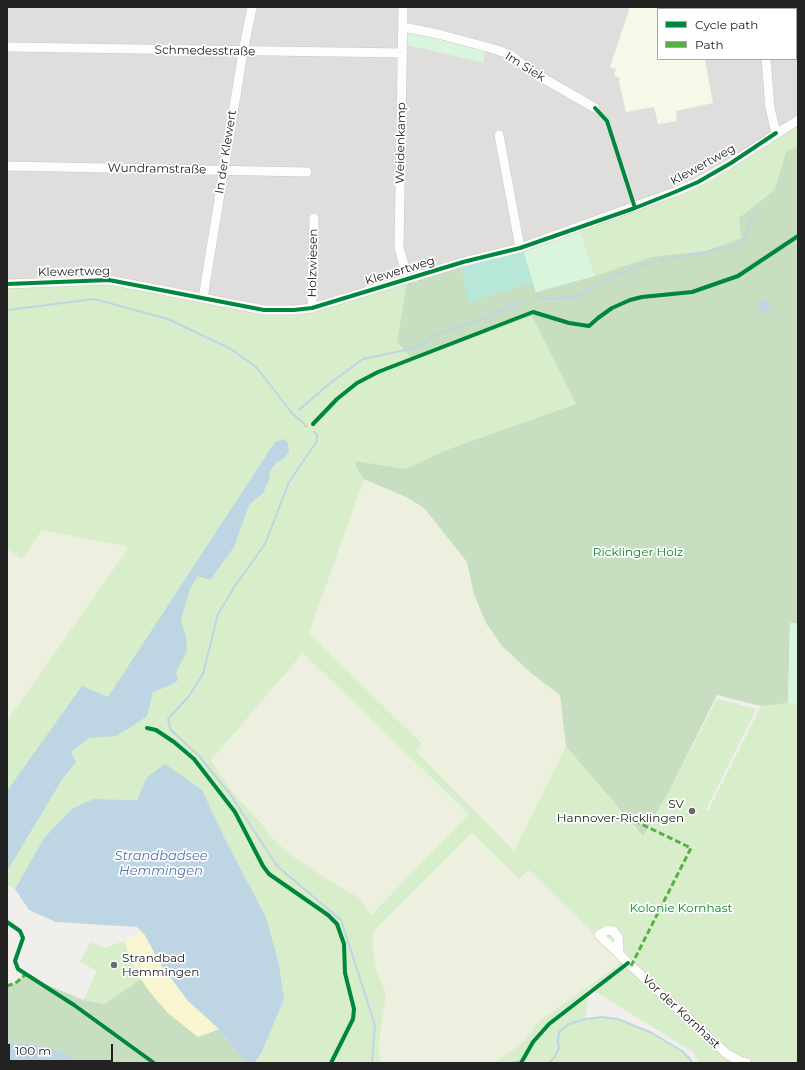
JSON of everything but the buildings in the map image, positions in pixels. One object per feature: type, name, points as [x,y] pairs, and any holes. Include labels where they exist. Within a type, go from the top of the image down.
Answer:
[{"type":"street","name":"In der Klewert","points":[[203,298],[223,170],[252,7]]},
{"type":"street","name":"Weidenkamp","points":[[403,7],[399,248],[408,278]]},
{"type":"street","name":"Im Siek","points":[[403,27],[438,34],[511,55],[529,70],[595,108]]},
{"type":"street","name":"Schmedesstraße","points":[[7,47],[403,54]]},
{"type":"street","points":[[766,60],[770,108],[776,133]]},
{"type":"street","name":"Klewertweg","points":[[7,284],[109,280],[264,310],[294,310],[312,308],[463,262],[520,248],[675,192],[698,182],[798,120]]},
{"type":"street","points":[[499,135],[520,248]]},
{"type":"street","name":"Wundramstraße","points":[[7,166],[307,172]]},
{"type":"street","name":"Holzwiesen","points":[[312,308],[314,218]]},
{"type":"street","name":"Vor der Kornhast","points":[[619,954],[727,1054],[747,1063]]},
{"type":"shaded area","points":[[7,7],[798,7],[798,122],[638,210],[295,314],[271,315],[230,308],[7,288]],"holes":[[[438,34],[486,47],[483,59]]]},
{"type":"shaded area","points":[[630,7],[694,7],[657,8],[657,60],[705,60],[713,103],[676,111],[677,121],[658,124],[654,107],[626,112],[619,82],[620,78],[614,75],[616,69],[610,67]]},
{"type":"shaded area","points":[[322,229],[321,292],[315,293],[317,233]]},
{"type":"shaded area","points":[[364,479],[408,498],[424,508],[467,563],[474,594],[486,623],[502,646],[531,673],[560,695],[566,746],[514,851],[415,751],[422,743],[309,633]]},
{"type":"shaded area","points":[[42,530],[129,547],[7,721],[7,549],[22,559]]},
{"type":"shaded area","points":[[303,652],[469,814],[370,915],[358,897],[333,883],[288,853],[269,835],[261,823],[233,793],[211,760]]},
{"type":"shaded area","points":[[472,833],[518,879],[528,869],[620,960],[531,1031],[525,1040],[517,1047],[494,1063],[380,1063],[378,1047],[386,994],[376,969],[373,948],[373,932]]},
{"type":"green space","points":[[403,27],[486,47],[483,58],[484,63],[403,44]]},
{"type":"green space","points":[[798,122],[798,146],[786,153],[775,189],[741,238],[705,251],[651,257],[594,276],[580,230],[638,210]]},
{"type":"green space","name":"Ricklinger Holz","points":[[798,146],[798,623],[790,623],[788,703],[761,706],[717,695],[669,791],[643,836],[566,746],[560,695],[531,673],[502,646],[486,623],[474,594],[467,562],[424,508],[408,498],[364,479],[356,467],[356,461],[405,469],[449,449],[576,404],[532,316],[413,360],[397,342],[407,283],[461,266],[470,301],[533,282],[536,292],[594,276],[651,257],[705,251],[741,238],[739,218],[775,189],[786,152]]},
{"type":"green space","points":[[580,230],[594,276],[536,292],[523,250]]},
{"type":"green space","points":[[523,250],[533,282],[469,302],[461,266]]},
{"type":"green space","name":"Kolonie Kornhast","points":[[109,283],[271,315],[295,314],[407,283],[397,342],[413,360],[533,316],[576,404],[449,449],[405,469],[356,461],[356,467],[364,479],[309,633],[422,744],[416,751],[514,851],[566,746],[643,836],[669,791],[717,699],[756,709],[706,809],[703,808],[708,811],[761,706],[788,703],[798,704],[798,1063],[700,1063],[693,1052],[588,987],[586,1018],[602,1017],[618,1019],[629,1023],[652,1033],[682,1051],[692,1063],[494,1063],[525,1040],[538,1022],[615,967],[620,960],[529,870],[519,879],[472,833],[373,932],[373,948],[376,969],[386,994],[378,1047],[380,1063],[254,1063],[262,1052],[284,999],[279,964],[266,917],[225,839],[202,791],[147,777],[137,800],[94,799],[44,838],[15,889],[7,884],[7,721],[129,547],[42,530],[22,559],[7,549],[7,288]],"holes":[[[303,653],[469,814],[371,915],[358,897],[333,883],[288,853],[269,835],[261,823],[233,793],[211,760]]]},
{"type":"green space","points":[[790,623],[798,623],[798,704],[788,703]]},
{"type":"green space","points":[[124,941],[131,960],[141,979],[104,1004],[83,1000],[97,971],[80,962],[90,942],[105,948]]},
{"type":"green space","points":[[25,975],[83,1000],[104,1004],[141,979],[167,1012],[198,1037],[219,1029],[246,1063],[81,1063],[61,1051],[28,1043],[7,1042],[7,987]]},
{"type":"sand","points":[[140,930],[188,1001],[219,1029],[198,1037],[167,1012],[150,992],[131,960],[124,941],[137,935]]},
{"type":"water","points":[[762,301],[766,301],[768,302],[768,310],[762,311],[759,308],[759,304]]},
{"type":"water","points":[[283,439],[288,443],[289,452],[283,459],[276,463],[270,471],[269,480],[263,493],[249,505],[234,547],[210,580],[198,576],[190,588],[181,620],[186,637],[187,650],[176,673],[178,680],[173,684],[153,692],[147,716],[133,726],[116,736],[89,738],[71,752],[76,762],[63,778],[7,871],[7,791],[82,686],[108,697],[275,442]]},
{"type":"water","name":"Strandbadsee Hemmingen","points":[[165,764],[202,790],[225,839],[266,917],[279,964],[284,999],[262,1052],[254,1063],[246,1063],[219,1029],[188,1001],[159,962],[145,935],[137,927],[56,922],[29,910],[15,889],[44,838],[73,808],[94,799],[137,800],[147,777]]},
{"type":"water","points":[[7,1042],[28,1043],[61,1051],[81,1063],[7,1063]]},
{"type":"waterway","points":[[660,260],[703,253],[739,244],[746,236],[754,212]]},
{"type":"waterway","points":[[532,298],[558,299],[577,297],[609,278],[645,264]]},
{"type":"waterway","points":[[7,310],[94,299],[168,319],[231,349],[256,367],[292,413],[307,427]]},
{"type":"waterway","points":[[299,410],[329,384],[363,359],[401,351],[420,345],[436,334],[483,319],[525,300]]},
{"type":"waterway","points":[[314,432],[317,435],[317,441],[289,482],[265,544],[235,586],[218,614],[203,674],[189,696],[168,719],[170,729],[199,756],[230,794],[277,866],[341,920],[375,1025],[372,1063]]},
{"type":"waterway","points":[[548,1063],[554,1058],[559,1048],[559,1032],[569,1024],[586,1019],[602,1017],[618,1019],[652,1033],[682,1051],[692,1063]]},
{"type":"waterway","points":[[511,1063],[519,1061]]},
{"type":"marked path","points":[[631,966],[691,848],[637,822]]},
{"type":"marked path","points":[[7,986],[17,982],[25,975]]},
{"type":"cycle path","points":[[595,108],[607,121],[635,208]]},
{"type":"cycle path","points":[[7,284],[109,280],[264,310],[294,310],[312,308],[463,262],[520,248],[635,208],[698,182],[731,163],[776,133]]},
{"type":"cycle path","points":[[313,424],[337,399],[357,383],[378,372],[533,312],[569,323],[589,326],[612,308],[630,300],[642,297],[692,292],[738,276],[798,236]]},
{"type":"cycle path","points":[[147,728],[156,730],[174,742],[194,759],[235,812],[263,866],[269,874],[328,915],[337,924],[344,944],[345,973],[354,1009],[353,1019],[331,1063]]},
{"type":"cycle path","points":[[7,922],[20,931],[23,938],[15,961],[18,969],[74,1005],[154,1063]]},
{"type":"cycle path","points":[[521,1063],[533,1042],[549,1024],[628,963]]},
{"type":"place","name":"SV Hannover-Ricklingen","points":[[692,811]]},
{"type":"place","name":"Strandbad Hemmingen","points":[[114,965]]}]
